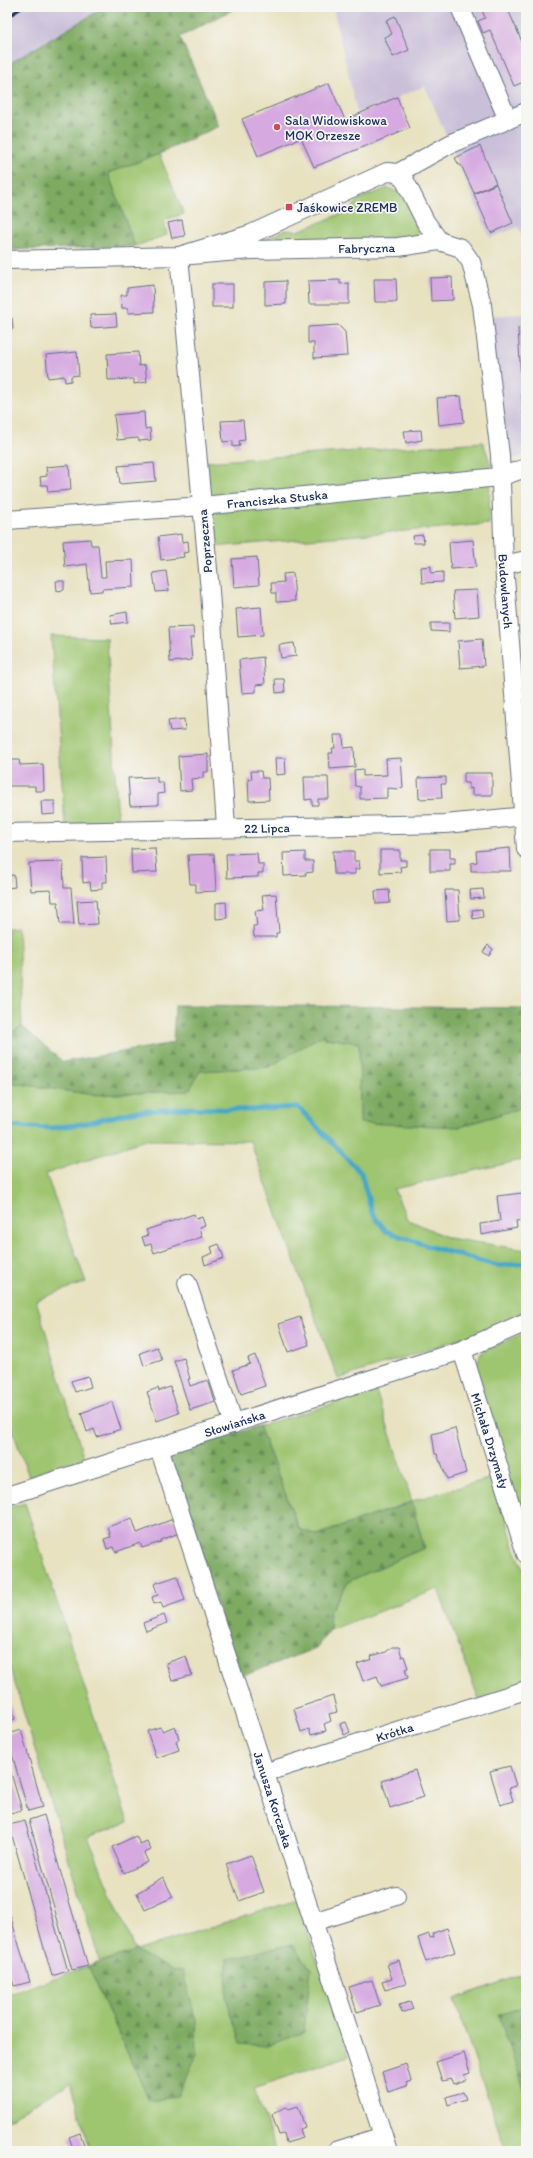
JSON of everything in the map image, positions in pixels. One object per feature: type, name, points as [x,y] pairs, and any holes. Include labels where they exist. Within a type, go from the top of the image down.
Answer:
[{"type":"street","points":[[460,7],[508,120]]},
{"type":"street","points":[[179,256],[251,234],[386,172],[398,173],[450,144],[526,112]]},
{"type":"street","points":[[398,173],[405,181],[425,221],[440,241]]},
{"type":"street","name":"Fabryczna","points":[[7,260],[179,256],[251,250],[398,247],[440,241],[461,248],[471,262],[482,305],[500,455],[499,477]]},
{"type":"street","name":"Poprzeczna","points":[[179,256],[210,591],[226,827]]},
{"type":"street","points":[[499,477],[526,468]]},
{"type":"street","name":"Franciszka Stuska","points":[[7,520],[202,506],[499,477]]},
{"type":"street","name":"Budowlanych","points":[[499,477],[504,565],[526,849]]},
{"type":"street","points":[[504,565],[526,560]]},
{"type":"street","name":"22 Lipca","points":[[7,833],[226,827],[445,824],[524,816]]},
{"type":"street","points":[[187,1282],[234,1424]]},
{"type":"street","points":[[462,1350],[526,1322]]},
{"type":"street","name":"Słowiańska","points":[[7,1496],[462,1350]]},
{"type":"street","name":"Michała Drzymały","points":[[462,1350],[526,1554]]},
{"type":"street","name":"Janusza Korczaka","points":[[159,1448],[264,1774],[386,2143]]},
{"type":"street","name":"Krótka","points":[[264,1774],[526,1690]]},
{"type":"street","points":[[313,1922],[396,1896]]},
{"type":"street","points":[[336,2151],[386,2143]]},
{"type":"shaded area","points":[[7,7],[105,7],[7,65]]},
{"type":"shaded area","points":[[333,7],[526,7],[526,244],[518,227],[490,238],[425,86],[357,113]]},
{"type":"shaded area","points":[[526,314],[526,455],[500,463],[483,316]]},
{"type":"green space","points":[[105,7],[238,7],[180,37],[219,126],[159,154],[108,173],[135,246],[7,250],[7,190],[12,189],[7,184],[7,65]]},
{"type":"green space","points":[[159,154],[184,214],[164,220],[167,235],[135,246],[108,173]]},
{"type":"green space","points":[[388,188],[400,193],[416,222],[418,233],[414,237],[252,246],[285,230],[298,231],[351,210],[359,199]]},
{"type":"green space","points":[[483,442],[490,462],[489,524],[213,547],[204,462]]},
{"type":"green space","points":[[51,636],[107,638],[118,822],[65,825]]},
{"type":"green space","points":[[18,927],[22,1026],[7,1036],[7,928]]},
{"type":"green space","points":[[175,1005],[526,1008],[526,1106],[460,1127],[360,1123],[359,1043],[319,1037],[269,1067],[200,1071],[189,1091],[94,1095],[7,1082],[7,1036],[22,1026],[63,1062],[173,1043]]},
{"type":"green space","points":[[319,1037],[359,1043],[460,1127],[526,1106],[526,1159],[394,1189],[407,1219],[448,1238],[526,1250],[526,1311],[487,1330],[338,1379],[250,1141],[144,1140],[46,1174],[86,1282],[36,1300],[86,1465],[30,1480],[7,1414],[7,1082],[94,1095],[200,1071],[269,1067]]},
{"type":"green space","points":[[526,1332],[526,1536],[474,1368],[482,1352]]},
{"type":"green space","points":[[376,1391],[412,1501],[495,1477],[514,1547],[526,1575],[526,1684],[479,1700],[438,1589],[330,1630],[329,1612],[349,1581],[424,1548],[411,1502],[317,1535],[299,1529],[259,1426]]},
{"type":"green space","points":[[259,1426],[299,1529],[317,1535],[412,1502],[424,1548],[349,1581],[329,1612],[330,1630],[316,1648],[240,1677],[168,1455]]},
{"type":"green space","points":[[25,1503],[128,1822],[88,1837],[135,1951],[100,1962],[7,1658],[7,1508]]},
{"type":"green space","points":[[297,1900],[349,2056],[254,2088],[276,2151],[91,2151],[70,2083],[7,2120],[7,1995],[88,1966],[149,2100],[174,1971],[135,1951]]},
{"type":"green space","points":[[292,1944],[311,1969],[304,2032],[268,2046],[240,2044],[226,1997],[227,1959]]},
{"type":"green space","points":[[135,1951],[174,1971],[182,1969],[196,2020],[197,2054],[178,2097],[149,2100],[88,1966]]},
{"type":"green space","points":[[526,1973],[526,2006],[499,2015],[526,2095],[526,2151],[506,2151],[454,1999]]},
{"type":"green space","points":[[526,2006],[526,2095],[499,2015]]},
{"type":"building","points":[[481,7],[507,7],[523,44],[526,43],[526,81],[514,86],[490,30],[483,33],[478,21],[485,18]]},
{"type":"building","points":[[395,16],[409,50],[393,57],[384,37],[392,34],[386,20]]},
{"type":"building","points":[[329,83],[345,120],[397,97],[410,128],[314,167],[301,138],[258,156],[242,119]]},
{"type":"building","points":[[480,146],[496,183],[474,193],[461,165],[459,165],[455,158]]},
{"type":"building","points":[[496,184],[513,223],[491,233],[474,194]]},
{"type":"building","points":[[182,220],[185,236],[172,238],[168,223]]},
{"type":"building","points":[[452,277],[453,300],[431,301],[430,278]]},
{"type":"building","points":[[374,279],[396,279],[397,302],[375,302]]},
{"type":"building","points":[[340,280],[340,284],[349,283],[349,304],[309,304],[308,281]]},
{"type":"building","points":[[286,281],[286,304],[265,305],[265,282]]},
{"type":"building","points":[[212,284],[233,284],[233,307],[212,307]]},
{"type":"building","points":[[153,285],[154,312],[128,313],[128,308],[122,308],[121,295],[127,295],[127,288]]},
{"type":"building","points":[[116,314],[117,326],[91,328],[90,315]]},
{"type":"building","points":[[7,318],[12,318],[13,329],[7,330]]},
{"type":"building","points":[[338,325],[345,332],[347,356],[314,358],[314,343],[308,343],[308,327]]},
{"type":"building","points":[[526,326],[526,413],[523,414],[518,328]]},
{"type":"building","points":[[77,352],[79,375],[71,376],[71,381],[65,382],[64,376],[48,378],[46,355]]},
{"type":"building","points":[[138,352],[139,366],[145,365],[147,382],[134,384],[134,379],[108,380],[107,354]]},
{"type":"building","points":[[461,396],[464,422],[439,425],[437,398]]},
{"type":"building","points":[[144,412],[145,429],[150,428],[151,440],[139,441],[138,438],[117,440],[114,415]]},
{"type":"building","points":[[243,420],[245,440],[239,441],[240,446],[233,447],[233,441],[223,442],[221,421]]},
{"type":"building","points":[[421,430],[422,440],[406,443],[404,431]]},
{"type":"building","points":[[154,463],[156,481],[120,484],[118,466]]},
{"type":"building","points":[[69,465],[71,490],[48,492],[47,485],[41,485],[40,477],[47,476],[46,467]]},
{"type":"building","points":[[181,534],[182,542],[188,541],[189,552],[183,553],[184,557],[161,560],[158,537]]},
{"type":"building","points":[[423,535],[424,543],[414,543],[413,536]]},
{"type":"building","points":[[90,539],[91,545],[98,545],[101,577],[106,577],[105,561],[133,560],[134,587],[102,589],[102,591],[90,592],[87,564],[65,567],[63,541]]},
{"type":"building","points":[[473,540],[476,567],[451,569],[449,542]]},
{"type":"building","points":[[257,557],[259,585],[234,587],[232,559]]},
{"type":"building","points":[[431,566],[431,573],[443,572],[443,582],[422,583],[421,567]]},
{"type":"building","points":[[166,571],[169,591],[156,592],[153,573]]},
{"type":"building","points":[[293,573],[295,601],[276,602],[276,593],[272,593],[271,583],[284,582],[283,574]]},
{"type":"building","points":[[56,581],[64,581],[64,590],[57,591]]},
{"type":"building","points":[[477,590],[479,616],[455,618],[453,591]]},
{"type":"building","points":[[261,607],[263,635],[238,637],[236,609]]},
{"type":"building","points":[[127,612],[128,622],[112,624],[110,615]]},
{"type":"building","points":[[431,623],[449,623],[449,632],[431,631]]},
{"type":"building","points":[[193,627],[194,638],[190,638],[192,660],[170,662],[168,628]]},
{"type":"building","points":[[482,639],[484,666],[460,668],[458,641]]},
{"type":"building","points":[[294,643],[296,656],[281,658],[279,645]]},
{"type":"building","points":[[263,657],[265,684],[256,685],[256,692],[242,693],[239,660]]},
{"type":"building","points":[[275,679],[284,679],[285,692],[276,693]]},
{"type":"building","points":[[184,719],[185,730],[170,731],[168,721]]},
{"type":"building","points":[[334,735],[343,735],[344,748],[354,747],[355,767],[330,769],[329,753],[333,753],[332,748],[335,748]]},
{"type":"building","points":[[208,754],[208,772],[203,772],[203,778],[191,779],[192,790],[180,791],[178,756]]},
{"type":"building","points":[[275,758],[285,758],[286,774],[276,775]]},
{"type":"building","points":[[401,758],[403,787],[398,789],[387,788],[387,798],[360,799],[360,787],[355,786],[354,770],[363,769],[363,776],[387,775],[386,759]]},
{"type":"building","points":[[7,760],[19,760],[20,765],[43,764],[44,791],[35,791],[35,786],[7,786]]},
{"type":"building","points":[[251,771],[261,771],[262,778],[268,778],[269,800],[249,801],[248,779],[252,779]]},
{"type":"building","points":[[464,773],[492,773],[492,795],[472,795],[472,788],[469,789],[469,783],[464,783]]},
{"type":"building","points":[[157,777],[157,782],[163,782],[164,793],[158,794],[158,805],[130,806],[128,778]]},
{"type":"building","points":[[304,777],[328,777],[329,799],[318,799],[318,805],[312,805],[312,799],[305,800]]},
{"type":"building","points":[[446,777],[446,784],[441,784],[442,798],[419,799],[418,778]]},
{"type":"building","points":[[41,801],[55,801],[55,814],[42,815]]},
{"type":"building","points":[[155,848],[157,872],[132,873],[131,849]]},
{"type":"building","points":[[510,848],[511,871],[471,871],[471,863],[477,862],[476,851]]},
{"type":"building","points":[[430,849],[450,849],[450,858],[455,858],[455,864],[450,864],[450,871],[430,871]]},
{"type":"building","points":[[380,850],[400,850],[400,860],[406,860],[406,866],[400,867],[401,872],[380,873]]},
{"type":"building","points":[[333,851],[354,851],[354,861],[359,861],[360,869],[355,869],[355,874],[334,874]]},
{"type":"building","points":[[305,852],[305,861],[313,861],[313,872],[305,873],[306,875],[284,876],[283,853]]},
{"type":"building","points":[[257,853],[258,864],[263,864],[263,873],[258,873],[258,877],[227,878],[226,854]]},
{"type":"building","points":[[214,854],[216,891],[196,892],[196,884],[190,884],[188,855]]},
{"type":"building","points":[[106,857],[107,882],[102,882],[102,889],[91,890],[90,882],[83,883],[82,858]]},
{"type":"building","points":[[63,862],[64,888],[71,888],[74,924],[60,924],[58,902],[52,902],[51,890],[31,891],[29,863]]},
{"type":"building","points":[[14,875],[15,887],[7,888],[7,876]]},
{"type":"building","points":[[483,889],[484,898],[471,899],[470,890]]},
{"type":"building","points":[[389,890],[390,903],[376,904],[375,891]]},
{"type":"building","points":[[445,890],[458,890],[460,920],[447,921]]},
{"type":"building","points":[[276,894],[279,933],[276,933],[276,937],[254,937],[253,926],[257,926],[255,911],[264,910],[262,895]]},
{"type":"building","points":[[96,900],[98,924],[79,925],[77,901]]},
{"type":"building","points":[[226,902],[227,918],[216,919],[216,903]]},
{"type":"building","points":[[482,909],[483,917],[473,919],[472,910]]},
{"type":"building","points":[[488,945],[493,949],[489,956],[483,952]]},
{"type":"building","points":[[522,1193],[525,1220],[516,1221],[517,1228],[481,1235],[480,1224],[500,1221],[497,1196]]},
{"type":"building","points":[[194,1214],[196,1219],[202,1217],[205,1226],[199,1228],[202,1237],[154,1253],[151,1244],[145,1246],[142,1237],[148,1235],[146,1230]]},
{"type":"building","points":[[219,1244],[224,1258],[205,1265],[203,1257],[213,1253],[211,1247]]},
{"type":"building","points":[[300,1317],[309,1345],[288,1352],[279,1324]]},
{"type":"building","points":[[157,1347],[162,1360],[144,1366],[140,1353]]},
{"type":"building","points":[[255,1355],[265,1386],[241,1394],[233,1370],[250,1364],[248,1358]]},
{"type":"building","points":[[184,1358],[190,1379],[188,1379],[190,1386],[208,1380],[215,1402],[190,1410],[174,1361]]},
{"type":"building","points":[[88,1376],[91,1387],[75,1392],[71,1381]]},
{"type":"building","points":[[170,1387],[179,1413],[157,1421],[147,1392],[158,1388],[159,1391]]},
{"type":"building","points":[[112,1402],[121,1429],[97,1437],[94,1429],[87,1432],[81,1413]]},
{"type":"building","points":[[455,1428],[466,1473],[447,1479],[441,1462],[437,1454],[435,1454],[432,1434]]},
{"type":"building","points":[[132,1518],[137,1533],[173,1519],[179,1533],[161,1540],[161,1542],[142,1548],[140,1543],[116,1552],[114,1547],[107,1549],[104,1539],[111,1537],[108,1527]]},
{"type":"building","points":[[177,1576],[185,1600],[163,1608],[161,1602],[154,1604],[152,1597],[158,1595],[154,1584]]},
{"type":"building","points":[[164,1615],[167,1623],[146,1631],[143,1623]]},
{"type":"building","points":[[392,1647],[399,1647],[402,1657],[404,1656],[408,1668],[405,1669],[408,1678],[381,1686],[377,1676],[363,1681],[357,1664],[372,1659],[371,1656],[386,1652]]},
{"type":"building","points":[[186,1656],[192,1675],[172,1681],[166,1663]]},
{"type":"building","points":[[7,1694],[15,1719],[7,1722]]},
{"type":"building","points":[[333,1696],[337,1712],[329,1714],[331,1721],[324,1724],[326,1731],[311,1735],[309,1729],[301,1732],[294,1709]]},
{"type":"building","points":[[346,1722],[350,1732],[344,1735],[340,1724]]},
{"type":"building","points":[[175,1726],[179,1739],[176,1741],[179,1750],[156,1758],[147,1731],[160,1727],[163,1731]]},
{"type":"building","points":[[21,1730],[43,1807],[28,1811],[7,1736],[7,1734]]},
{"type":"building","points":[[7,1760],[22,1810],[7,1814]]},
{"type":"building","points":[[510,1766],[516,1786],[509,1788],[513,1801],[500,1805],[490,1771]]},
{"type":"building","points":[[415,1770],[424,1797],[390,1808],[382,1781]]},
{"type":"building","points":[[44,1815],[88,1966],[72,1970],[29,1820]]},
{"type":"building","points":[[25,1821],[68,1971],[52,1976],[9,1825]]},
{"type":"building","points":[[136,1836],[140,1844],[147,1841],[151,1850],[144,1853],[148,1862],[124,1873],[112,1847]]},
{"type":"building","points":[[251,1855],[264,1892],[239,1901],[226,1864]]},
{"type":"building","points":[[163,1877],[173,1897],[145,1910],[137,1893]]},
{"type":"building","points":[[7,1905],[30,1982],[14,1986],[7,1962]]},
{"type":"building","points":[[447,1928],[455,1952],[426,1962],[418,1938],[429,1934],[430,1938],[434,1937],[433,1933]]},
{"type":"building","points":[[399,1960],[406,1984],[385,1990],[382,1982],[392,1979],[387,1964]]},
{"type":"building","points":[[372,1980],[380,2005],[357,2012],[349,1987]]},
{"type":"building","points":[[410,2002],[413,2009],[402,2013],[399,2005]]},
{"type":"building","points":[[464,2053],[470,2073],[464,2075],[466,2080],[453,2084],[451,2079],[442,2081],[436,2062]]},
{"type":"building","points":[[406,2064],[411,2081],[406,2083],[407,2086],[388,2092],[382,2072]]},
{"type":"building","points":[[463,2092],[466,2099],[448,2105],[446,2097]]},
{"type":"building","points":[[298,2106],[305,2127],[300,2129],[303,2138],[286,2143],[284,2134],[279,2135],[272,2114],[285,2107],[289,2109]]},
{"type":"building","points":[[80,2133],[86,2151],[74,2151],[69,2137]]},
{"type":"waterway","points":[[7,1126],[52,1128],[82,1124],[133,1112],[188,1108],[247,1110],[298,1107],[361,1173],[372,1213],[386,1231],[431,1247],[498,1266],[526,1263]]},
{"type":"railway","points":[[7,17],[23,7]]},
{"type":"place","name":"Sala Widowiskowa MOK Orzesze","points":[[277,127]]},
{"type":"place","name":"Jaśkowice ZREMB","points":[[289,207]]}]
